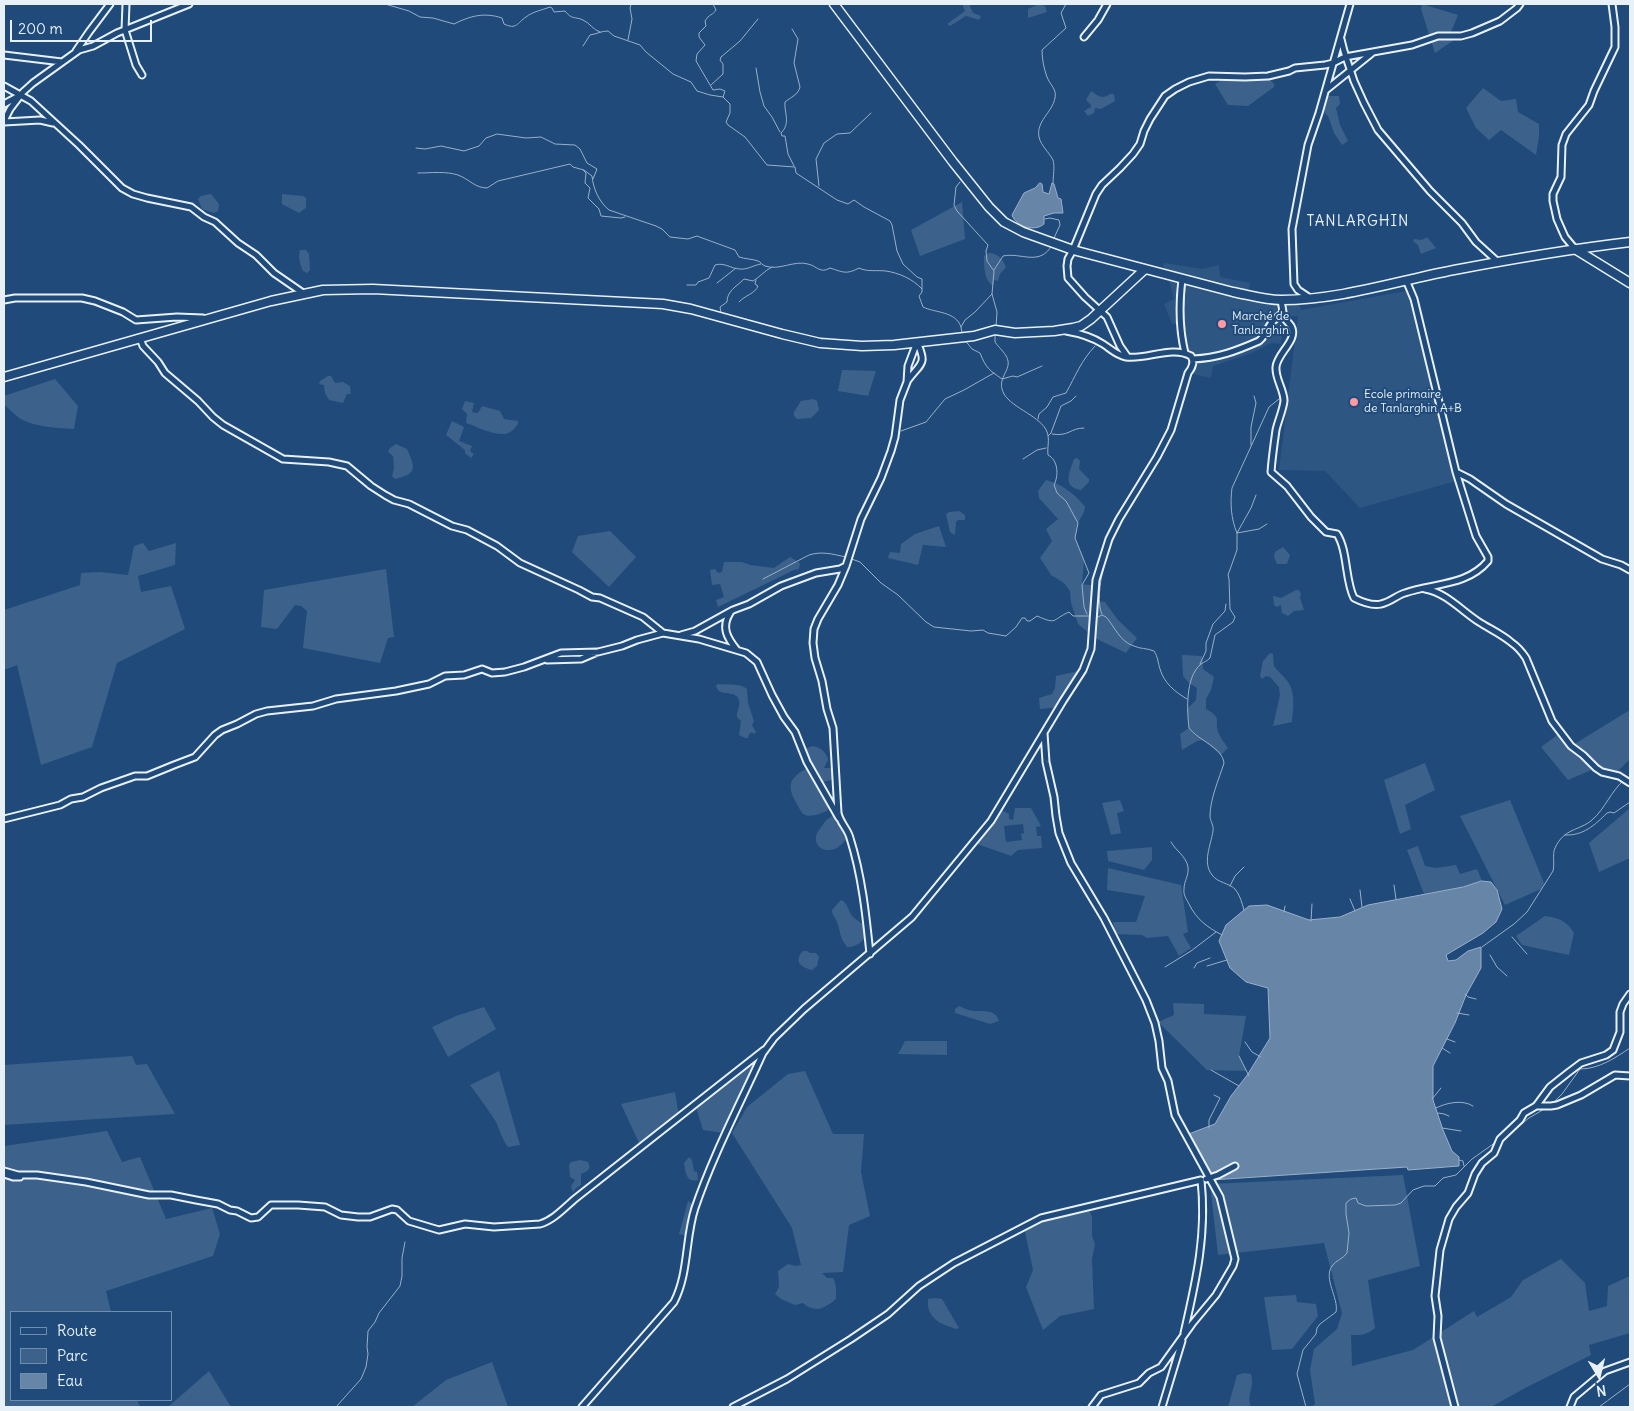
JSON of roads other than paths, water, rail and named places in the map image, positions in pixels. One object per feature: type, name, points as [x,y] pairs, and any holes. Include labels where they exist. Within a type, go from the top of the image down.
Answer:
[{"type":"street","points":[[75,53],[88,32],[110,4]]},
{"type":"street","points":[[126,4],[125,30],[136,65],[142,75]]},
{"type":"street","points":[[178,4],[189,4]]},
{"type":"street","points":[[56,124],[40,120],[4,122],[10,109],[21,95],[75,53],[189,4]]},
{"type":"street","points":[[834,4],[953,162],[1000,219],[1023,232],[1074,250],[1144,270],[1259,298],[1281,300],[1331,296],[1498,262],[1630,242]]},
{"type":"street","points":[[1084,37],[1098,20],[1107,4]]},
{"type":"street","points":[[1311,298],[1298,290],[1294,284],[1292,229],[1308,145],[1326,90],[1350,4]]},
{"type":"street","points":[[1128,357],[1120,346],[1107,317],[1068,278],[1067,266],[1068,259],[1074,250],[1099,189],[1133,154],[1165,96],[1198,78],[1209,76],[1268,76],[1295,68],[1333,63],[1345,57],[1412,45],[1438,36],[1461,36],[1500,20],[1520,4]]},
{"type":"street","points":[[1612,4],[1615,47],[1589,105],[1566,134],[1562,145],[1561,177],[1553,194],[1553,201],[1565,237],[1575,249],[1630,283]]},
{"type":"street","points":[[1341,36],[1345,57],[1350,70],[1378,130],[1430,191],[1462,223],[1476,242],[1498,262]]},
{"type":"street","points":[[1326,90],[1362,60],[1375,52]]},
{"type":"street","points":[[4,55],[63,62]]},
{"type":"street","points":[[4,86],[31,101],[122,188],[147,198],[191,207],[204,217],[215,222],[238,243],[256,255],[274,273],[303,293]]},
{"type":"street","points":[[4,104],[21,95]]},
{"type":"street","points":[[4,377],[211,318],[303,293],[323,290],[373,289],[663,304],[691,309],[820,343],[862,346],[974,336],[994,330],[1015,333],[1060,330],[1081,326],[1091,320],[1144,270]]},
{"type":"street","points":[[1182,279],[1180,324],[1185,354]]},
{"type":"street","points":[[1281,300],[1281,314],[1291,326],[1293,334],[1281,354],[1276,367],[1276,376],[1284,402],[1272,455],[1272,475],[1288,486],[1326,532],[1337,534],[1339,537],[1354,598],[1375,605],[1382,604],[1393,600],[1403,593],[1454,582],[1468,576],[1488,561],[1488,557],[1476,536],[1456,472],[1414,299],[1406,280]]},
{"type":"street","points":[[4,300],[82,298],[123,312],[136,320],[177,317],[211,318]]},
{"type":"street","points":[[1060,330],[1096,340],[1113,352],[1128,357],[1173,353],[1185,354],[1193,359],[1211,358],[1224,355],[1259,341],[1272,322],[1281,314]]},
{"type":"street","points":[[140,338],[165,373],[198,401],[213,417],[277,457],[282,459],[329,462],[347,466],[371,486],[394,500],[409,504],[452,526],[467,530],[497,546],[520,563],[579,590],[592,598],[600,598],[643,617],[663,633]]},
{"type":"street","points":[[839,818],[833,728],[815,658],[814,630],[818,618],[838,585],[861,519],[881,478],[891,451],[895,437],[900,400],[907,382],[908,366],[917,342]]},
{"type":"street","points":[[907,382],[923,361],[923,356],[917,342]]},
{"type":"street","points":[[4,1172],[13,1178],[29,1175],[86,1182],[149,1195],[171,1195],[218,1204],[251,1218],[258,1217],[271,1205],[325,1208],[341,1216],[358,1217],[370,1217],[392,1209],[397,1210],[409,1221],[439,1230],[465,1224],[494,1226],[540,1224],[554,1217],[766,1048],[804,1010],[912,917],[991,821],[1083,670],[1091,648],[1096,580],[1109,539],[1171,430],[1188,373],[1192,368],[1193,359]]},
{"type":"street","points":[[1456,472],[1470,479],[1506,504],[1602,559],[1630,570]]},
{"type":"street","points":[[681,635],[695,631],[781,586],[816,573],[840,569],[846,566]]},
{"type":"street","points":[[1420,588],[1434,591],[1510,641],[1520,650],[1526,658],[1548,713],[1557,730],[1571,746],[1596,768],[1602,772],[1619,776],[1630,783]]},
{"type":"street","points":[[733,610],[727,618],[725,632],[737,650]]},
{"type":"street","points":[[4,819],[60,805],[71,799],[83,797],[100,788],[135,776],[147,776],[195,757],[222,730],[256,714],[267,711],[313,706],[336,699],[429,684],[446,676],[464,675],[482,669],[492,673],[505,672],[544,660],[561,652],[598,652],[663,633],[681,635],[746,653],[757,662],[772,695],[795,732],[807,762],[850,835],[858,865],[870,954]]},
{"type":"street","points":[[1044,733],[1046,762],[1054,797],[1059,833],[1071,862],[1104,918],[1146,1000],[1155,1023],[1162,1068],[1168,1081],[1175,1115],[1220,1197],[1230,1232],[1235,1262],[1216,1295],[1161,1367],[1149,1373],[1139,1383],[1101,1395],[1092,1407]]},
{"type":"street","points":[[1455,1407],[1437,1338],[1438,1316],[1435,1296],[1440,1250],[1449,1219],[1468,1192],[1474,1174],[1482,1163],[1494,1153],[1500,1139],[1520,1120],[1524,1113],[1536,1106],[1550,1087],[1581,1063],[1606,1055],[1613,1050],[1620,1032],[1620,1012],[1630,994]]},
{"type":"street","points":[[582,1407],[674,1302],[683,1274],[690,1224],[706,1180],[766,1048]]},
{"type":"street","points":[[1536,1106],[1557,1105],[1581,1095],[1615,1075],[1630,1076]]},
{"type":"street","points":[[733,1407],[787,1379],[851,1339],[888,1314],[919,1286],[954,1263],[1041,1218],[1209,1178],[1235,1166]]},
{"type":"street","points":[[1162,1407],[1184,1336],[1202,1245],[1204,1204],[1201,1180]]},
{"type":"street","points":[[1570,1407],[1574,1397],[1605,1371],[1630,1362]]},
{"type":"water","points":[[1040,183],[1042,184],[1043,192],[1049,194],[1052,183],[1054,184],[1058,198],[1061,199],[1063,213],[1044,216],[1044,224],[1036,228],[1026,227],[1017,223],[1012,215],[1024,193],[1035,188]]},
{"type":"water","points":[[1482,881],[1491,882],[1497,890],[1502,909],[1496,922],[1483,933],[1446,955],[1448,961],[1456,960],[1468,951],[1481,947],[1481,968],[1466,995],[1455,1023],[1433,1066],[1433,1100],[1452,1151],[1459,1157],[1459,1166],[1408,1170],[1407,1167],[1211,1180],[1186,1135],[1215,1124],[1231,1096],[1248,1074],[1270,1038],[1268,988],[1246,982],[1230,968],[1219,941],[1226,925],[1249,906],[1267,905],[1309,920],[1340,917],[1368,905],[1463,887]]},
{"type":"waterway","points":[[385,4],[409,11],[420,17],[433,18],[454,24],[471,17],[489,15],[502,18],[504,24],[512,26],[531,14],[550,7],[554,12],[565,11],[571,17],[585,21],[600,32]]},
{"type":"waterway","points":[[628,40],[632,19],[631,4]]},
{"type":"waterway","points":[[713,4],[716,10],[706,19],[706,26],[699,33],[699,37],[705,45],[697,54],[696,61],[713,90],[720,89],[725,91],[723,97],[730,104],[730,113],[726,122],[728,125],[745,137],[767,165],[795,167],[796,173],[837,200],[848,204],[854,200],[890,221],[897,251],[903,264],[917,277],[922,279],[922,292],[919,296],[923,307],[950,315],[955,318],[961,327]]},
{"type":"waterway","points":[[1053,184],[1053,160],[1039,137],[1040,126],[1055,98],[1054,90],[1045,71],[1042,50],[1066,28],[1061,13],[1066,4]]},
{"type":"waterway","points":[[711,85],[723,74],[721,57],[740,41],[758,19]]},
{"type":"waterway","points":[[792,29],[798,39],[794,63],[800,87],[796,94],[785,102],[786,125],[781,133],[782,136],[785,136],[788,154],[794,166]]},
{"type":"waterway","points":[[583,46],[590,35],[608,31],[614,36],[640,45],[673,74],[691,82],[697,91],[723,97]]},
{"type":"waterway","points":[[756,68],[764,106],[780,132]]},
{"type":"waterway","points":[[819,186],[816,159],[824,143],[837,134],[850,133],[871,113]]},
{"type":"waterway","points":[[416,148],[425,149],[441,146],[464,151],[479,146],[486,138],[497,134],[526,138],[541,137],[555,144],[575,145],[580,149],[587,163],[597,169],[593,179]]},
{"type":"waterway","points":[[418,173],[453,174],[479,187],[487,188],[498,181],[570,164],[592,176],[597,194],[609,210],[656,226],[670,237],[688,239],[697,236],[735,250],[739,257],[756,260],[764,266],[770,267],[803,263],[819,269],[827,270],[830,268],[841,272],[848,272],[859,268],[891,272],[910,279],[922,289]]},
{"type":"waterway","points":[[583,170],[586,173],[585,183],[590,188],[588,198],[599,209],[601,216],[625,217]]},
{"type":"waterway","points":[[960,182],[956,187],[954,205],[957,211],[988,245],[986,251],[987,261],[994,271],[992,294],[965,320],[961,327],[962,333]]},
{"type":"waterway","points":[[1045,219],[1059,220],[1060,225],[1054,238]]},
{"type":"waterway","points":[[994,270],[1003,256],[1036,257],[1047,252],[1052,245]]},
{"type":"waterway","points":[[687,285],[696,285],[698,282],[709,278],[715,265],[722,264],[743,269],[761,264]]},
{"type":"waterway","points":[[721,313],[720,307],[727,302],[730,292],[735,287],[744,279],[753,281],[772,267]]},
{"type":"waterway","points":[[717,283],[736,268]]},
{"type":"waterway","points":[[739,302],[757,289],[756,280]]},
{"type":"waterway","points":[[992,294],[997,312],[996,327]]},
{"type":"waterway","points":[[995,334],[995,342],[1005,353],[1008,361],[1002,380],[1004,394],[1013,404],[1039,422],[1047,432],[1048,455],[1054,460],[1057,468],[1057,477],[1054,485],[1057,493],[1066,501],[1078,523],[1075,538],[1089,573],[1082,585],[1084,607],[1087,614]]},
{"type":"waterway","points":[[964,339],[972,349],[980,353],[988,368],[1002,379],[1013,376],[1017,377],[1042,366]]},
{"type":"waterway","points":[[1038,419],[1039,414],[1047,407],[1053,397],[1066,393],[1082,363],[1095,346]]},
{"type":"waterway","points":[[901,431],[926,422],[945,399],[994,373]]},
{"type":"waterway","points":[[1048,436],[1051,433],[1061,406],[1076,396]]},
{"type":"waterway","points":[[1251,445],[1251,427],[1256,403],[1254,396]]},
{"type":"waterway","points":[[1267,524],[1259,529],[1237,533],[1232,517],[1231,494],[1269,407],[1279,399]]},
{"type":"waterway","points":[[1052,434],[1058,435],[1084,428]]},
{"type":"waterway","points":[[1023,459],[1037,450],[1046,448]]},
{"type":"waterway","points":[[1244,910],[1240,896],[1235,889],[1214,878],[1209,870],[1207,859],[1213,829],[1210,809],[1224,763],[1215,748],[1193,733],[1189,728],[1188,694],[1192,677],[1196,670],[1210,658],[1215,635],[1233,622],[1235,617],[1230,609],[1228,575],[1237,550],[1237,533],[1256,495]]},
{"type":"waterway","points":[[763,579],[809,555],[823,553],[846,557]]},
{"type":"waterway","points":[[849,558],[860,562],[881,583],[898,595],[926,622],[934,627],[971,631],[983,630],[988,633],[1006,636],[1022,618],[1030,621],[1037,616],[1052,621],[1069,612],[1073,616],[1090,616]]},
{"type":"waterway","points":[[1102,614],[1099,600],[1103,571]]},
{"type":"waterway","points":[[1200,664],[1206,651],[1206,643],[1213,624],[1225,611],[1226,604]]},
{"type":"waterway","points":[[1094,616],[1102,615],[1106,617],[1121,638],[1129,644],[1154,651],[1164,679],[1174,690],[1187,699]]},
{"type":"waterway","points":[[1482,947],[1527,912],[1553,871],[1554,851],[1559,842],[1567,833],[1592,820],[1624,780]]},
{"type":"waterway","points":[[1565,835],[1583,832],[1607,813],[1614,813],[1630,802]]},
{"type":"waterway","points":[[1171,842],[1188,867],[1184,891],[1192,910],[1207,926],[1222,935]]},
{"type":"waterway","points":[[1230,886],[1235,876],[1244,867]]},
{"type":"waterway","points":[[1394,885],[1396,899]]},
{"type":"waterway","points":[[1360,890],[1362,907]]},
{"type":"waterway","points":[[1350,899],[1355,911]]},
{"type":"waterway","points":[[1311,921],[1312,904]]},
{"type":"waterway","points":[[1284,912],[1285,906]]},
{"type":"waterway","points":[[1165,967],[1191,951],[1216,932]]},
{"type":"waterway","points":[[1512,937],[1527,954]]},
{"type":"waterway","points":[[1490,955],[1497,967],[1507,976]]},
{"type":"waterway","points":[[1194,968],[1197,963],[1210,958]]},
{"type":"waterway","points":[[1207,966],[1227,960]]},
{"type":"waterway","points":[[1465,994],[1476,999]]},
{"type":"waterway","points":[[1457,1013],[1469,1015]]},
{"type":"waterway","points":[[1447,1039],[1455,1042]]},
{"type":"waterway","points":[[1245,1042],[1252,1052],[1261,1057]]},
{"type":"waterway","points":[[1442,1048],[1450,1053]]},
{"type":"waterway","points":[[1553,1103],[1580,1069],[1600,1065],[1630,1048]]},
{"type":"waterway","points":[[1239,1056],[1249,1076]]},
{"type":"waterway","points":[[1211,1070],[1239,1086]]},
{"type":"waterway","points":[[1432,1099],[1441,1088]]},
{"type":"waterway","points":[[1209,1128],[1209,1120],[1220,1098],[1214,1095]]},
{"type":"waterway","points":[[1436,1108],[1454,1103],[1464,1103],[1473,1106]]},
{"type":"waterway","points":[[1504,1138],[1529,1118],[1546,1108]]},
{"type":"waterway","points":[[1438,1113],[1449,1116]]},
{"type":"waterway","points":[[1442,1128],[1461,1131]]},
{"type":"waterway","points":[[1306,1407],[1297,1374],[1303,1350],[1316,1334],[1320,1324],[1336,1312],[1329,1277],[1332,1266],[1347,1253],[1349,1233],[1346,1203],[1356,1198],[1358,1203],[1366,1206],[1401,1203],[1413,1190],[1424,1186],[1435,1186],[1443,1178],[1456,1175],[1472,1159],[1496,1142]]},
{"type":"waterway","points":[[1459,1160],[1463,1161],[1464,1166]]},
{"type":"waterway","points":[[336,1407],[361,1379],[366,1367],[368,1354],[368,1331],[400,1286],[405,1242]]},
{"type":"waterway","points":[[1599,1407],[1630,1384]]},
{"type":"place","name":"Marché de Tanlarghin","points":[[1222,324]]},
{"type":"place","name":"Ecole primaire de Tanlarghin A+B","points":[[1354,402]]},
{"type":"district","name":"TANLARGHIN","points":[[1358,222]]}]
